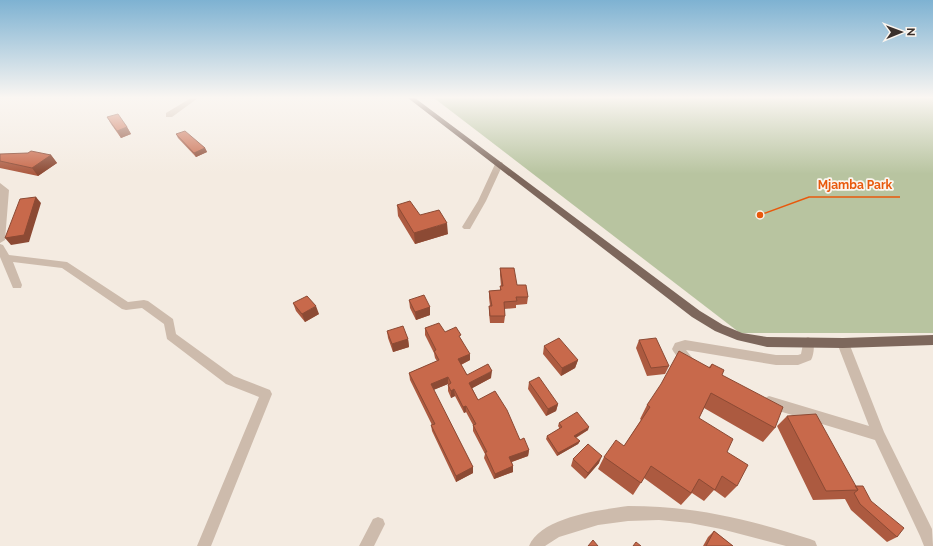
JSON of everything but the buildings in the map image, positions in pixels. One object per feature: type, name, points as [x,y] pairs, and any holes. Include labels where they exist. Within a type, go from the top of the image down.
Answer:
[{"type":"main road","points":[[446,123],[696,314],[719,328],[741,337],[767,342],[843,343],[933,340]]},
{"type":"street","points":[[467,227],[482,201],[499,164]]},
{"type":"street","points":[[0,186],[5,190],[0,240]]},
{"type":"street","points":[[0,247],[17,285]]},
{"type":"street","points":[[6,258],[64,265],[126,306],[144,304],[169,322],[171,336],[230,380],[266,394],[204,546]]},
{"type":"street","points":[[695,366],[681,354],[678,346],[693,346],[776,360],[798,360],[807,357],[808,342]]},
{"type":"street","points":[[843,343],[879,435],[927,534],[931,546]]},
{"type":"street","points":[[754,397],[879,435]]},
{"type":"street","points":[[536,546],[540,539],[550,533],[580,522],[619,514],[667,513],[745,526],[810,546]]},
{"type":"street","points":[[366,546],[378,524]]},
{"type":"green space","points":[[467,123],[933,123],[933,333],[740,333]]},
{"type":"place","name":"Mjamba Park","points":[[760,215]]}]
